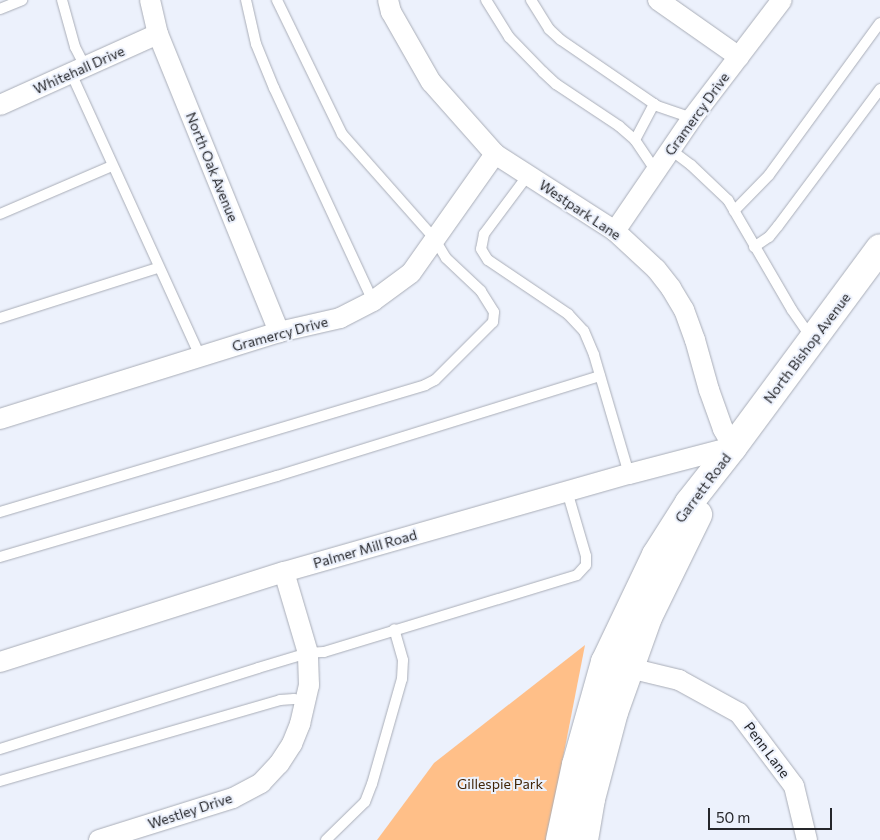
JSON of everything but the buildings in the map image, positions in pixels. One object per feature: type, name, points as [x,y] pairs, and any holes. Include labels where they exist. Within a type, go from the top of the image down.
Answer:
[{"type":"main road","name":"North Bishop Avenue","points":[[733,447],[880,248]]},
{"type":"main road","name":"Garrett Road","points":[[560,840],[576,765],[618,665],[656,555],[689,503],[733,447]]},
{"type":"main road","name":"Garrett Road","points":[[584,840],[591,798],[614,712],[618,665]]},
{"type":"street","name":"North Oak Avenue","points":[[150,0],[158,34],[280,332]]},
{"type":"street","name":"Westpark Lane","points":[[388,0],[391,12],[431,82],[495,154],[615,231],[656,269],[671,288],[684,310],[695,340],[709,390],[723,429],[733,447]]},
{"type":"street","points":[[658,0],[739,57]]},
{"type":"street","name":"Gramercy Drive","points":[[615,231],[692,118],[782,0]]},
{"type":"street","name":"Whitehall Drive","points":[[0,105],[158,34]]},
{"type":"street","name":"Gramercy Drive","points":[[0,418],[280,332],[340,318],[373,301],[411,272],[495,154]]},
{"type":"street","name":"Palmer Mill Road","points":[[0,662],[284,572],[567,491],[733,447]]},
{"type":"street","name":"Westley Drive","points":[[99,840],[233,798],[261,783],[279,764],[292,744],[306,702],[309,685],[308,653],[284,572]]},
{"type":"street","name":"Penn Lane","points":[[618,665],[679,680],[739,713],[794,786],[807,840]]},
{"type":"lane","points":[[0,9],[22,0]]},
{"type":"lane","points":[[62,0],[75,47],[78,70],[112,166],[200,356]]},
{"type":"lane","points":[[246,0],[256,44],[274,88],[373,301]]},
{"type":"lane","points":[[0,512],[128,472],[401,393],[435,380],[493,322],[494,312],[481,290],[446,258],[435,240],[342,134],[277,0]]},
{"type":"lane","points":[[486,0],[496,19],[509,37],[556,84],[619,126],[635,140],[656,171]]},
{"type":"lane","points":[[531,0],[549,29],[561,40],[654,104],[692,118]]},
{"type":"lane","points":[[734,211],[769,175],[880,23]]},
{"type":"lane","points":[[754,247],[768,237],[778,226],[880,89]]},
{"type":"lane","points":[[635,140],[654,104]]},
{"type":"lane","points":[[671,150],[710,182],[728,200],[792,310],[813,339]]},
{"type":"lane","points":[[0,214],[112,166]]},
{"type":"lane","points":[[528,175],[484,234],[481,248],[488,260],[568,314],[584,331],[600,376],[629,474]]},
{"type":"lane","points":[[0,318],[158,268]]},
{"type":"lane","points":[[0,557],[277,476],[600,376]]},
{"type":"lane","points":[[0,749],[308,653],[324,652],[394,629],[577,575],[583,571],[586,565],[586,556],[567,491]]},
{"type":"lane","points":[[326,840],[365,802],[372,784],[402,679],[403,660],[394,629]]},
{"type":"lane","points":[[0,781],[280,700],[306,702]]},
{"type":"green space","name":"Gillespie Park","points":[[585,645],[547,840],[377,840],[434,763]]}]
